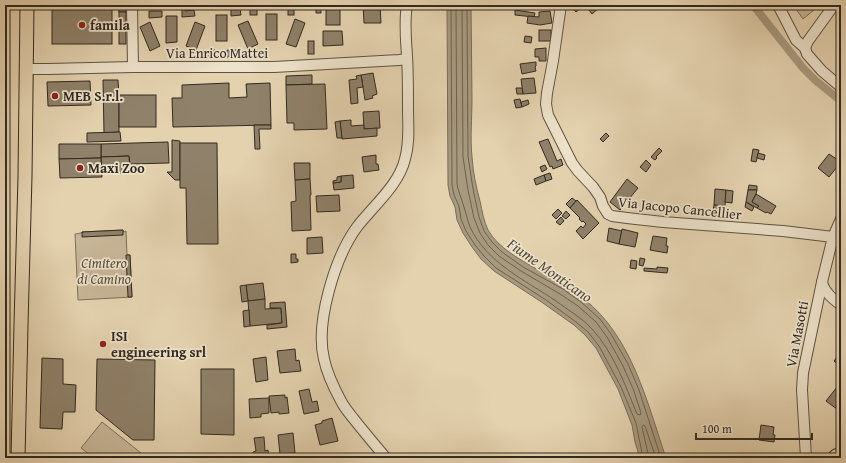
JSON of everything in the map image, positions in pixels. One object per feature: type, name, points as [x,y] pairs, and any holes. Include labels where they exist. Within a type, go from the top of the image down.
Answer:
[{"type":"main road","points":[[18,458],[25,176],[27,5]]},
{"type":"main road","points":[[834,458],[841,454]]},
{"type":"street","points":[[132,5],[133,67]]},
{"type":"street","points":[[386,458],[341,403],[326,366],[321,340],[324,313],[332,280],[344,251],[356,228],[397,178],[406,159],[408,141],[407,59],[405,32],[407,5]]},
{"type":"street","name":"Via Jacopo Cancellier","points":[[561,5],[547,93],[546,104],[548,115],[572,163],[593,187],[600,197],[608,214],[617,217],[641,220],[833,237]]},
{"type":"street","points":[[773,5],[786,22]]},
{"type":"street","points":[[778,5],[796,40],[805,48],[807,54],[822,71],[841,87]]},
{"type":"street","points":[[805,48],[808,41],[834,5]]},
{"type":"street","name":"Via Enrico Mattei","points":[[26,69],[274,66],[407,59]]},
{"type":"street","name":"Via Masotti","points":[[806,458],[802,373],[816,305],[833,237],[841,219]]},
{"type":"street","points":[[822,282],[825,290],[839,303]]},
{"type":"street","points":[[816,305],[823,300],[839,303]]},
{"type":"green space","points":[[793,5],[820,5],[803,19]]},
{"type":"green space","name":"Cimitero di Camino","points":[[123,230],[124,232],[126,231],[127,255],[130,255],[132,297],[78,300],[75,234],[82,232]]},
{"type":"green space","points":[[102,422],[146,458],[94,458],[81,448]]},
{"type":"water","points":[[447,5],[471,5],[471,150],[476,185],[485,224],[498,243],[510,253],[567,287],[601,314],[626,351],[636,372],[666,458],[640,458],[632,425],[618,389],[596,348],[585,335],[574,325],[543,303],[494,271],[481,259],[463,233],[457,220],[455,207],[450,196],[448,185]]},
{"type":"building","name":"famila","points":[[52,5],[112,5],[112,44],[52,44]]},
{"type":"building","points":[[119,5],[126,5],[126,12],[119,12]]},
{"type":"building","points":[[240,5],[251,5],[251,8],[240,8]]},
{"type":"building","points":[[316,5],[326,5],[326,8],[321,8],[321,13],[316,13]]},
{"type":"building","points":[[326,5],[340,5],[340,25],[326,25]]},
{"type":"building","points":[[363,5],[380,5],[381,23],[364,23]]},
{"type":"building","points":[[570,5],[582,5],[583,6],[576,12]]},
{"type":"building","points":[[585,5],[600,5],[601,6],[592,14]]},
{"type":"building","points":[[182,9],[185,9],[185,11],[194,10],[195,16],[182,17]]},
{"type":"building","points":[[231,9],[240,9],[241,15],[231,16]]},
{"type":"building","points":[[250,9],[257,9],[257,15],[250,15]]},
{"type":"building","points":[[288,9],[294,9],[294,15],[288,15]]},
{"type":"building","points":[[515,10],[535,13],[534,17],[515,15]]},
{"type":"building","points":[[149,11],[162,11],[162,17],[149,18]]},
{"type":"building","points":[[550,11],[552,23],[540,25],[527,23],[528,16],[539,17],[539,12]]},
{"type":"building","points":[[119,12],[126,12],[126,44],[119,44]]},
{"type":"building","points":[[266,14],[277,14],[277,40],[266,40]]},
{"type":"building","points":[[216,15],[227,15],[227,41],[216,41]]},
{"type":"building","points":[[166,16],[177,16],[177,42],[166,43]]},
{"type":"building","points":[[295,19],[305,23],[296,47],[286,44]]},
{"type":"building","points":[[248,21],[258,44],[248,49],[238,25]]},
{"type":"building","points":[[150,22],[160,46],[150,51],[140,27]]},
{"type":"building","points":[[195,22],[205,26],[196,50],[186,46]]},
{"type":"building","points":[[539,30],[551,30],[551,41],[539,41]]},
{"type":"building","points":[[323,31],[342,31],[343,45],[323,46]]},
{"type":"building","points":[[525,36],[532,37],[531,43],[524,42]]},
{"type":"building","points":[[308,41],[314,41],[314,54],[308,54]]},
{"type":"building","points":[[546,48],[546,61],[539,61],[539,57],[535,57],[535,49]]},
{"type":"building","points":[[215,50],[215,57],[202,57],[202,51]]},
{"type":"building","points":[[227,50],[240,50],[240,56],[227,57]]},
{"type":"building","points":[[536,62],[536,71],[522,74],[520,64]]},
{"type":"building","points":[[373,73],[377,94],[372,96],[373,98],[365,100],[361,75]]},
{"type":"building","points":[[312,75],[312,84],[286,85],[286,76]]},
{"type":"building","points":[[361,75],[363,87],[357,88],[358,103],[351,104],[349,80],[357,79],[356,76]]},
{"type":"building","points":[[534,78],[536,93],[523,94],[521,79]]},
{"type":"building","points":[[103,80],[118,80],[119,132],[104,133]]},
{"type":"building","points":[[90,81],[91,105],[48,106],[47,82]]},
{"type":"building","points":[[229,83],[229,98],[247,97],[246,84],[270,83],[271,125],[173,127],[172,98],[182,98],[182,85]]},
{"type":"building","points":[[325,84],[327,129],[294,130],[294,123],[287,123],[286,85]]},
{"type":"building","points":[[516,88],[522,88],[523,94],[517,94]]},
{"type":"building","points":[[119,95],[156,95],[156,127],[119,127]]},
{"type":"building","points":[[520,99],[522,107],[516,108],[514,100]]},
{"type":"building","points":[[528,100],[529,104],[522,107],[521,102]]},
{"type":"building","points":[[379,111],[380,128],[364,129],[363,112]]},
{"type":"building","points":[[351,120],[351,126],[364,125],[364,129],[377,128],[377,136],[342,139],[340,121]]},
{"type":"building","points":[[340,121],[342,138],[337,138],[335,122]]},
{"type":"building","points":[[254,125],[271,125],[271,129],[259,129],[260,149],[255,149]]},
{"type":"building","points":[[120,132],[121,141],[87,142],[87,133]]},
{"type":"building","points":[[606,133],[609,136],[603,142],[600,139]]},
{"type":"building","points":[[548,139],[557,161],[561,159],[563,165],[553,169],[552,166],[550,167],[539,142]]},
{"type":"building","points":[[172,140],[180,141],[180,180],[175,180],[167,172],[172,172]]},
{"type":"building","points":[[168,142],[169,163],[130,164],[129,156],[101,157],[101,144]]},
{"type":"building","points":[[180,143],[217,143],[218,244],[187,244],[186,188],[180,188]]},
{"type":"building","points":[[59,144],[101,144],[101,158],[59,159]]},
{"type":"building","points":[[659,148],[662,151],[655,160],[651,157]]},
{"type":"building","points":[[753,149],[759,150],[756,162],[751,161]]},
{"type":"building","points":[[758,153],[765,155],[764,160],[757,158]]},
{"type":"building","points":[[829,154],[841,162],[829,177],[818,168]]},
{"type":"building","points":[[376,155],[376,164],[378,164],[379,170],[364,172],[362,157]]},
{"type":"building","points":[[129,156],[130,173],[102,173],[101,157]]},
{"type":"building","name":"Maxi Zoo","points":[[101,158],[102,177],[60,178],[59,159]]},
{"type":"building","points":[[646,160],[651,165],[646,172],[640,167]]},
{"type":"building","points":[[294,163],[310,163],[310,179],[295,180]]},
{"type":"building","points":[[545,165],[547,169],[542,172],[540,167]]},
{"type":"building","points":[[550,173],[552,179],[546,181],[544,175]]},
{"type":"building","points":[[353,175],[354,188],[334,190],[333,183],[341,182],[341,176]]},
{"type":"building","points":[[544,175],[546,181],[536,185],[534,179]]},
{"type":"building","points":[[341,176],[341,182],[333,183],[333,181],[337,180],[337,177]]},
{"type":"building","points":[[310,179],[311,230],[292,231],[291,202],[296,201],[295,180]]},
{"type":"building","points":[[627,179],[638,188],[620,210],[610,202]]},
{"type":"building","points":[[749,185],[757,186],[757,190],[748,190]]},
{"type":"building","points":[[715,189],[726,190],[725,206],[714,205]]},
{"type":"building","points":[[726,190],[733,191],[732,203],[725,202]]},
{"type":"building","points":[[748,190],[757,190],[752,202],[759,206],[757,208],[746,202]]},
{"type":"building","points":[[756,194],[776,206],[771,214],[757,208],[759,206],[752,202]]},
{"type":"building","points":[[339,195],[340,211],[317,212],[316,196]]},
{"type":"building","points":[[572,198],[576,201],[570,208],[566,204]]},
{"type":"building","points":[[577,200],[599,223],[583,239],[576,231],[581,226],[583,228],[586,224],[579,219],[580,218],[570,208]]},
{"type":"building","points":[[746,202],[754,207],[752,211],[745,207]]},
{"type":"building","points":[[714,205],[725,206],[725,212],[713,211]]},
{"type":"building","points":[[558,209],[562,213],[556,219],[552,215]]},
{"type":"building","points":[[566,211],[570,215],[566,219],[562,216]]},
{"type":"building","points":[[561,217],[564,221],[560,225],[556,222]]},
{"type":"building","points":[[609,228],[622,231],[619,244],[607,241]]},
{"type":"building","points":[[622,229],[638,233],[635,247],[619,244]]},
{"type":"building","points":[[123,230],[123,235],[82,237],[82,232]]},
{"type":"building","points":[[653,236],[667,238],[667,253],[650,250]]},
{"type":"building","points":[[322,237],[323,253],[307,254],[307,238]]},
{"type":"building","points":[[291,254],[296,254],[296,259],[298,259],[298,262],[291,263]]},
{"type":"building","points":[[126,255],[130,255],[132,297],[128,297]]},
{"type":"building","points":[[640,258],[645,259],[643,266],[639,265]]},
{"type":"building","points":[[631,260],[637,261],[636,269],[630,268]]},
{"type":"building","points":[[657,267],[668,268],[667,273],[644,271],[644,268],[657,269]]},
{"type":"building","points":[[263,283],[265,299],[248,301],[246,285]]},
{"type":"building","points":[[246,285],[248,301],[242,302],[240,286]]},
{"type":"building","points":[[265,299],[265,309],[281,308],[282,323],[250,326],[248,301]]},
{"type":"building","points":[[285,302],[287,327],[267,329],[267,325],[282,323],[281,308],[270,308],[270,303]]},
{"type":"building","points":[[249,310],[250,326],[244,327],[243,311]]},
{"type":"building","points":[[295,349],[296,361],[299,360],[301,371],[280,373],[277,351]]},
{"type":"building","points":[[841,352],[841,367],[834,361]]},
{"type":"building","points":[[266,357],[268,380],[256,382],[253,359]]},
{"type":"building","points":[[42,358],[63,359],[63,384],[76,385],[75,412],[63,412],[62,429],[40,428]]},
{"type":"building","points":[[97,359],[155,360],[154,440],[133,440],[96,410]]},
{"type":"building","points":[[201,369],[234,369],[234,435],[201,434]]},
{"type":"building","points":[[841,382],[841,412],[826,401]]},
{"type":"building","points":[[309,389],[312,402],[317,401],[319,411],[304,414],[299,391]]},
{"type":"building","points":[[285,395],[285,398],[287,397],[289,413],[271,413],[269,396]]},
{"type":"building","points":[[269,398],[269,413],[261,414],[261,417],[250,418],[249,399]]},
{"type":"building","points":[[332,418],[338,441],[320,445],[315,425]]},
{"type":"building","points":[[761,425],[774,427],[774,442],[759,440]]},
{"type":"building","points":[[293,433],[295,453],[280,454],[278,435]]},
{"type":"building","points":[[264,437],[265,451],[268,450],[269,458],[253,458],[253,452],[256,451],[254,438]]},
{"type":"waterway","points":[[753,5],[803,68],[841,101]]},
{"type":"place","name":"famila","points":[[82,25]]},
{"type":"place","name":"MEB S.r.l.","points":[[55,96]]},
{"type":"place","name":"Maxi Zoo","points":[[80,168]]},
{"type":"place","name":"ISI engineering srl","points":[[103,344]]},
{"type":"water label","name":"Fiume Monticano","points":[[550,270]]}]
